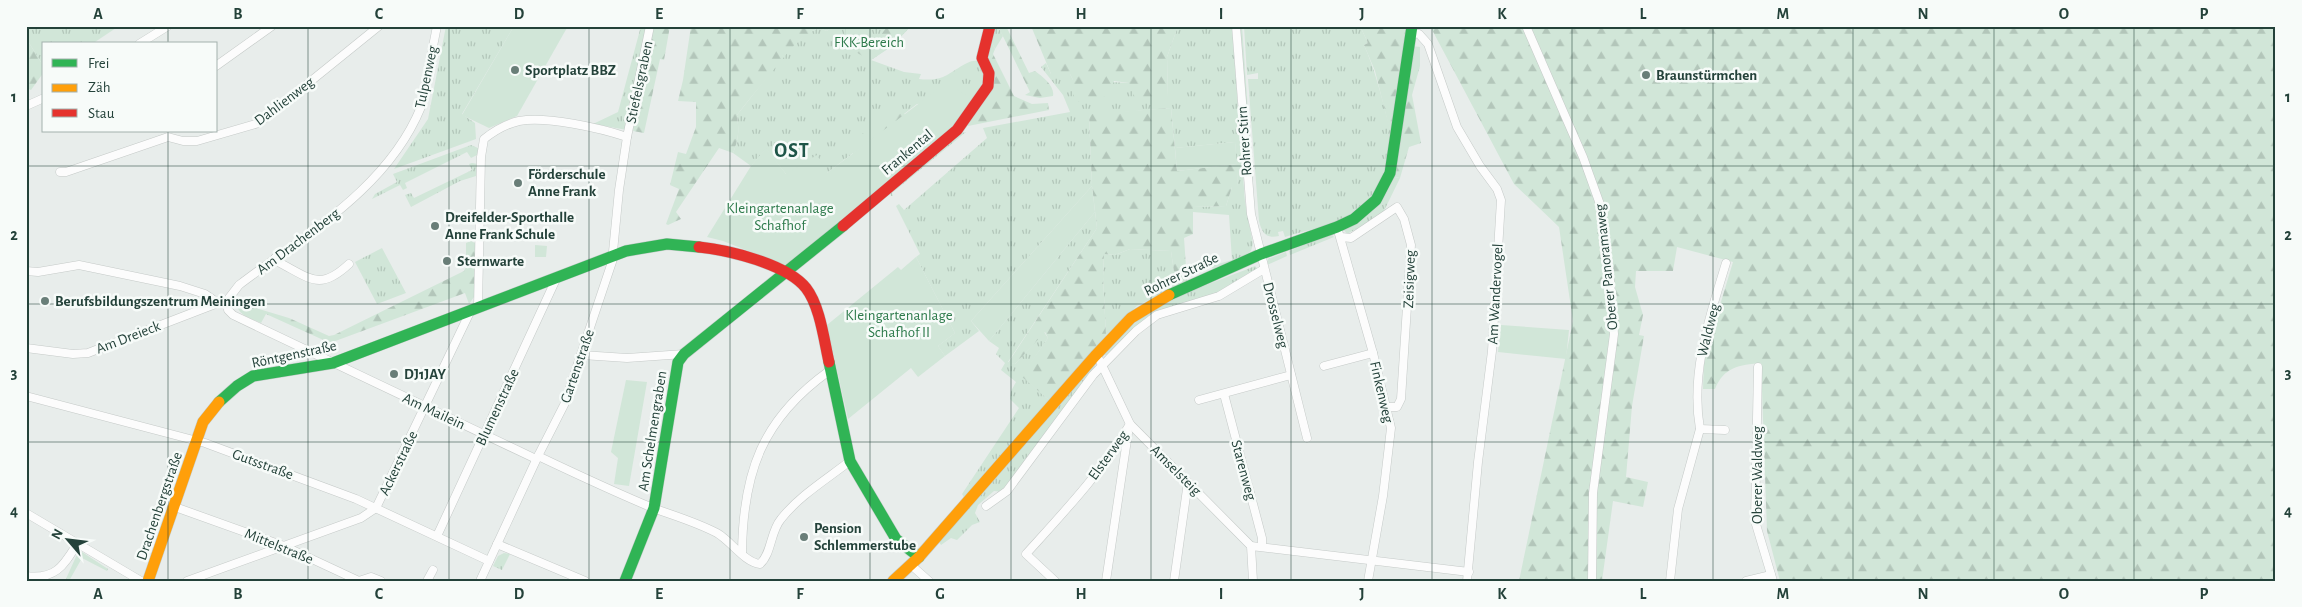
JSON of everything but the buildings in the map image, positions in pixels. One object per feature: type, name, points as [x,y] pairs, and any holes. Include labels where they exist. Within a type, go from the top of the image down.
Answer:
[{"type":"street","points":[[141,42],[168,26]]},
{"type":"street","points":[[218,65],[272,26]]},
{"type":"street","name":"Dahlienweg","points":[[60,172],[66,172],[168,137],[183,141],[197,141],[253,126],[379,26]]},
{"type":"street","name":"Tulpenweg","points":[[378,176],[396,150],[421,107],[436,26]]},
{"type":"street","name":"Stiefelsgraben","points":[[627,137],[650,26]]},
{"type":"street","name":"Frankental","points":[[787,273],[957,130],[988,86],[989,73],[982,58],[990,26]]},
{"type":"street","name":"Rohrer Stirn","points":[[1236,26],[1248,197],[1261,254]]},
{"type":"street","name":"Oberer Panoramaweg","points":[[1526,26],[1583,157],[1602,208],[1614,334],[1593,493],[1592,581]]},
{"type":"street","name":"Rohrer Straße","points":[[893,581],[915,561],[1099,360],[1122,327],[1152,304],[1261,254],[1339,232],[1370,207],[1381,192],[1390,173],[1412,30]]},
{"type":"street","name":"Am Wandervogel","points":[[1412,30],[1420,34],[1428,44],[1457,127],[1480,166],[1497,189],[1501,200],[1492,351],[1478,462],[1467,581]]},
{"type":"street","points":[[26,106],[42,99]]},
{"type":"street","points":[[475,309],[481,157],[484,139],[505,126],[520,121],[534,120],[604,130],[627,137]]},
{"type":"street","name":"Gartenstraße","points":[[480,581],[537,457],[564,405],[582,355],[613,257],[619,190],[627,137]]},
{"type":"street","name":"Am Drachenberg","points":[[228,308],[231,295],[239,285],[364,190],[378,176]]},
{"type":"street","name":"Zeisigweg","points":[[1339,232],[1351,238],[1397,207],[1408,232],[1411,245],[1402,399],[1397,407],[1387,407]]},
{"type":"street","name":"Finkenweg","points":[[1339,232],[1373,353],[1387,407],[1391,432],[1368,581]]},
{"type":"street","name":"Röntgenstraße","points":[[197,440],[203,422],[211,411],[247,379],[291,368],[333,362],[637,248],[682,244],[766,262],[787,273],[807,289],[819,317],[829,371],[850,461],[896,539],[915,561]]},
{"type":"street","name":"Drosselweg","points":[[1261,254],[1307,438]]},
{"type":"street","points":[[275,258],[280,263],[319,281],[328,280],[336,276],[349,264]]},
{"type":"street","name":"Waldweg","points":[[1670,581],[1678,510],[1700,429],[1698,417],[1702,348],[1726,263]]},
{"type":"street","points":[[26,271],[38,272],[80,265],[180,286],[205,294],[228,308],[236,317],[333,362]]},
{"type":"street","name":"Rohrer Straße","points":[[1099,360],[1157,315],[1220,296],[1264,269]]},
{"type":"street","name":"Am Schelmengraben","points":[[625,581],[654,508],[678,362],[684,354],[787,273]]},
{"type":"street","name":"Blumenstraße","points":[[436,536],[557,278]]},
{"type":"street","name":"Am Dreieck","points":[[26,348],[73,354],[88,353],[218,303]]},
{"type":"street","name":"Ackerstraße","points":[[376,508],[475,309]]},
{"type":"street","points":[[1324,366],[1373,353]]},
{"type":"street","points":[[582,355],[626,358],[684,354]]},
{"type":"street","points":[[986,506],[1007,491],[1099,360]]},
{"type":"street","name":"Amselsteig","points":[[1099,360],[1130,424],[1251,546]]},
{"type":"street","name":"Am Mailein","points":[[333,362],[485,434],[654,508],[701,525],[718,534],[751,560],[760,564],[766,556],[771,537],[781,519],[850,461]]},
{"type":"street","name":"Oberer Waldweg","points":[[1758,367],[1755,521],[1772,578]]},
{"type":"street","points":[[742,553],[743,518],[747,492],[762,446],[775,423],[788,406],[797,396],[829,371]]},
{"type":"street","points":[[1199,400],[1291,375]]},
{"type":"street","name":"Starenweg","points":[[1224,394],[1262,538],[1262,546]]},
{"type":"street","name":"Gutsstraße","points":[[26,396],[197,440],[376,508],[489,561]]},
{"type":"street","name":"Elsterweg","points":[[1055,581],[1026,554],[1067,508],[1120,441],[1130,424]]},
{"type":"street","name":"Elsterweg","points":[[1106,581],[1126,437],[1130,424]]},
{"type":"street","points":[[1700,429],[1725,430]]},
{"type":"street","name":"Drachenbergstraße","points":[[148,581],[197,440]]},
{"type":"street","points":[[1174,581],[1188,482]]},
{"type":"street","name":"Mittelstraße","points":[[175,507],[284,546],[359,581],[371,577],[381,581]]},
{"type":"street","points":[[187,581],[361,518],[376,508]]},
{"type":"street","points":[[26,513],[141,581]]},
{"type":"street","points":[[26,576],[44,575],[62,568],[67,563],[77,544]]},
{"type":"street","points":[[497,544],[585,581]]},
{"type":"street","points":[[1254,581],[1251,546],[1469,572]]},
{"type":"street","points":[[915,561],[929,581]]},
{"type":"street","points":[[427,581],[432,570]]},
{"type":"street","points":[[1746,581],[1772,578]]},
{"type":"green space","points":[[26,26],[119,26],[95,42],[42,42],[42,64],[26,38]]},
{"type":"green space","points":[[446,26],[514,26],[462,114],[475,123],[476,139],[394,169],[428,119]]},
{"type":"green space","name":"Sportplatz BBZ","points":[[514,26],[568,26],[517,116],[489,128],[462,115]]},
{"type":"green space","points":[[641,26],[652,26],[633,131],[593,124],[618,112]]},
{"type":"green space","points":[[652,26],[670,26],[664,60],[660,59],[644,133],[633,131]]},
{"type":"green space","points":[[691,26],[831,26],[827,31],[819,28],[805,36],[787,53],[737,115],[738,134],[733,153],[719,148],[676,212],[681,219],[668,225],[666,224],[679,189],[670,185],[678,152],[686,154],[696,127],[696,102],[678,101]]},
{"type":"green space","points":[[831,26],[911,26],[892,46],[871,60],[904,72],[921,74],[919,79],[928,80],[943,77],[966,63],[976,61],[980,63],[987,76],[974,101],[917,104],[827,173],[786,174],[766,149],[751,166],[733,153],[738,134],[737,115],[786,53],[806,34],[819,28],[827,31]]},
{"type":"green space","name":"FKK-Bereich","points":[[846,26],[853,26],[855,39],[859,47],[878,38],[888,26],[911,26],[892,46],[871,60],[851,48],[847,39]]},
{"type":"green space","points":[[993,26],[998,26],[1003,36],[995,49],[989,37]]},
{"type":"green space","points":[[998,26],[1006,26],[1029,73],[1035,71],[1045,79],[1052,89],[1053,96],[1040,98],[1025,95],[1030,92]]},
{"type":"green space","points":[[1031,26],[1178,26],[1167,57],[1168,97],[1136,100],[1129,83],[1114,81],[1108,96],[1076,102],[1071,87],[1073,80],[1070,74],[1051,74]]},
{"type":"green space","points":[[1178,26],[1232,26],[1245,202],[1253,244],[1251,251],[1244,256],[1213,269],[1211,266],[1232,260],[1229,215],[1193,212],[1193,207],[1226,206],[1232,187],[1238,187],[1235,142],[1175,148],[1171,108],[1089,115],[1092,186],[971,321],[979,331],[945,356],[938,346],[955,333],[916,257],[920,254],[896,206],[899,204],[904,210],[987,138],[983,128],[1070,112],[1063,95],[1041,67],[1046,63],[1051,74],[1070,74],[1073,80],[1129,83],[1168,97],[1167,57]]},
{"type":"green space","points":[[1240,26],[1242,26],[1253,183],[1250,183]]},
{"type":"green space","points":[[1244,26],[1360,26],[1368,43],[1364,45],[1379,88],[1391,137],[1385,169],[1376,189],[1362,206],[1346,218],[1329,225],[1285,237],[1283,231],[1278,232],[1279,236],[1271,237],[1265,234],[1262,229],[1259,221],[1248,79],[1258,79],[1258,73],[1247,75]]},
{"type":"green space","points":[[1360,26],[1415,26],[1391,135],[1375,71],[1364,45],[1368,43]]},
{"type":"green space","points":[[1430,26],[2276,26],[2276,581],[1780,581],[1767,531],[1761,363],[1733,368],[1723,376],[1715,389],[1703,389],[1704,358],[1733,262],[1677,247],[1673,271],[1636,271],[1635,287],[1643,315],[1639,335],[1644,336],[1632,406],[1626,477],[1648,482],[1643,507],[1613,501],[1602,581],[1519,581],[1573,321],[1559,227],[1514,184]]},
{"type":"green space","points":[[989,37],[995,49],[993,54],[1014,96],[1032,104],[1048,103],[1049,110],[968,126],[964,121],[991,87],[985,55]]},
{"type":"green space","points":[[26,38],[42,64],[42,75],[31,90],[26,88]]},
{"type":"green space","points":[[1412,46],[1420,47],[1420,66],[1412,95],[1421,143],[1409,147],[1400,178],[1394,177]]},
{"type":"green space","name":"Kleingartenanlage Schafhof","points":[[938,89],[957,89],[974,101],[954,129],[790,263],[784,265],[723,241],[707,237],[751,166],[766,148],[786,174],[817,155],[827,173]]},
{"type":"green space","points":[[899,105],[905,115],[853,154],[856,140]]},
{"type":"green space","points":[[1171,108],[1177,171],[1237,164],[1238,187],[1232,187],[1226,206],[1193,207],[1193,234],[1184,238],[1187,281],[1176,286],[1171,251],[1130,249],[1115,255],[1104,254],[1103,277],[1106,335],[1050,401],[1021,376],[1048,338],[1045,332],[1015,364],[1008,363],[1097,228],[1092,186],[1089,114]]},
{"type":"green space","points":[[966,132],[892,193],[893,196],[891,196],[890,191],[957,134]]},
{"type":"green space","points":[[1235,142],[1237,164],[1177,171],[1175,148]]},
{"type":"green space","points":[[471,145],[478,148],[477,155],[471,158],[467,152],[405,183],[407,188],[403,190],[400,185],[372,199],[375,194],[397,182],[393,174]]},
{"type":"green space","points":[[469,164],[478,164],[476,176],[460,181],[411,207],[405,195],[411,193],[414,198],[472,170]]},
{"type":"green space","points":[[1394,177],[1400,178],[1382,215],[1347,234],[1344,230],[1368,215],[1380,202]]},
{"type":"green space","points":[[1092,186],[1095,212],[989,341],[971,321]]},
{"type":"green space","points":[[1095,212],[1097,228],[1008,362],[1015,364],[1044,332],[1048,338],[1022,376],[1050,401],[965,499],[962,494],[1019,408],[1010,399],[1011,391],[1016,382],[1001,370],[1005,363],[996,354],[999,348],[989,341]]},
{"type":"green space","points":[[1331,234],[1334,237],[1290,255],[1289,251]]},
{"type":"green space","points":[[471,241],[475,243],[476,247],[474,297],[469,304],[465,293],[330,343],[266,314],[261,323],[245,316],[237,307],[236,302],[289,318],[329,336],[334,335],[464,271],[466,267],[466,243]]},
{"type":"green space","points":[[535,245],[547,246],[546,257],[535,257]]},
{"type":"green space","points":[[382,248],[406,293],[377,304],[355,262]]},
{"type":"green space","points":[[1130,249],[1171,251],[1176,286],[1137,306],[1106,335],[1103,277],[1104,254],[1115,255]]},
{"type":"green space","points":[[1286,252],[1287,256],[1267,265],[1268,259]]},
{"type":"green space","name":"Kleingartenanlage Schafhof II","points":[[916,257],[955,333],[938,346],[945,356],[918,377],[911,368],[848,419],[827,325],[898,267],[901,270]]},
{"type":"green space","points":[[1255,266],[1258,269],[1218,294],[1167,309],[1108,356],[1103,354],[1136,322],[1154,310],[1192,291]]},
{"type":"green space","points":[[1501,325],[1569,330],[1566,359],[1498,352]]},
{"type":"green space","points":[[1094,365],[1096,368],[1003,492],[994,491],[978,505],[975,513],[980,522],[972,525],[957,540],[951,538],[941,545],[939,542]]},
{"type":"green space","points":[[626,380],[647,382],[629,486],[614,484],[618,458],[611,452]]},
{"type":"green space","points":[[79,550],[108,569],[107,571],[82,558],[69,581],[65,581]]},
{"type":"green space","points":[[504,553],[510,554],[502,570],[493,566],[498,556]]},
{"type":"traffic: fast","points":[[1169,295],[1261,254],[1337,227],[1354,219],[1376,200],[1390,173],[1412,26]]},
{"type":"traffic: fast","points":[[625,581],[654,508],[678,362],[684,354],[843,226]]},
{"type":"traffic: fast","points":[[219,402],[237,386],[253,376],[333,363],[626,251],[667,244],[699,247]]},
{"type":"traffic: fast","points":[[829,362],[850,461],[896,539],[919,557]]},
{"type":"traffic: slow","points":[[893,581],[919,557],[1095,356],[1131,318],[1169,295]]},
{"type":"traffic: slow","points":[[148,581],[203,422],[219,402]]},
{"type":"traffic: jam","points":[[843,226],[957,130],[988,86],[989,73],[982,58],[990,26]]},
{"type":"traffic: jam","points":[[699,247],[741,255],[771,265],[797,279],[806,288],[815,304],[829,362]]},
{"type":"place","name":"Sportplatz BBZ","points":[[515,70]]},
{"type":"place","name":"Braunstürmchen","points":[[1646,75]]},
{"type":"place","name":"Förderschule Anne Frank","points":[[518,183]]},
{"type":"place","name":"Dreifelder-Sporthalle Anne Frank Schule","points":[[435,226]]},
{"type":"place","name":"Sternwarte","points":[[447,261]]},
{"type":"place","name":"Berufsbildungszentrum Meiningen","points":[[45,301]]},
{"type":"place","name":"DJ1JAY","points":[[394,374]]},
{"type":"place","name":"Pension Schlemmerstube","points":[[804,537]]},
{"type":"district","name":"OST","points":[[792,150]]}]
